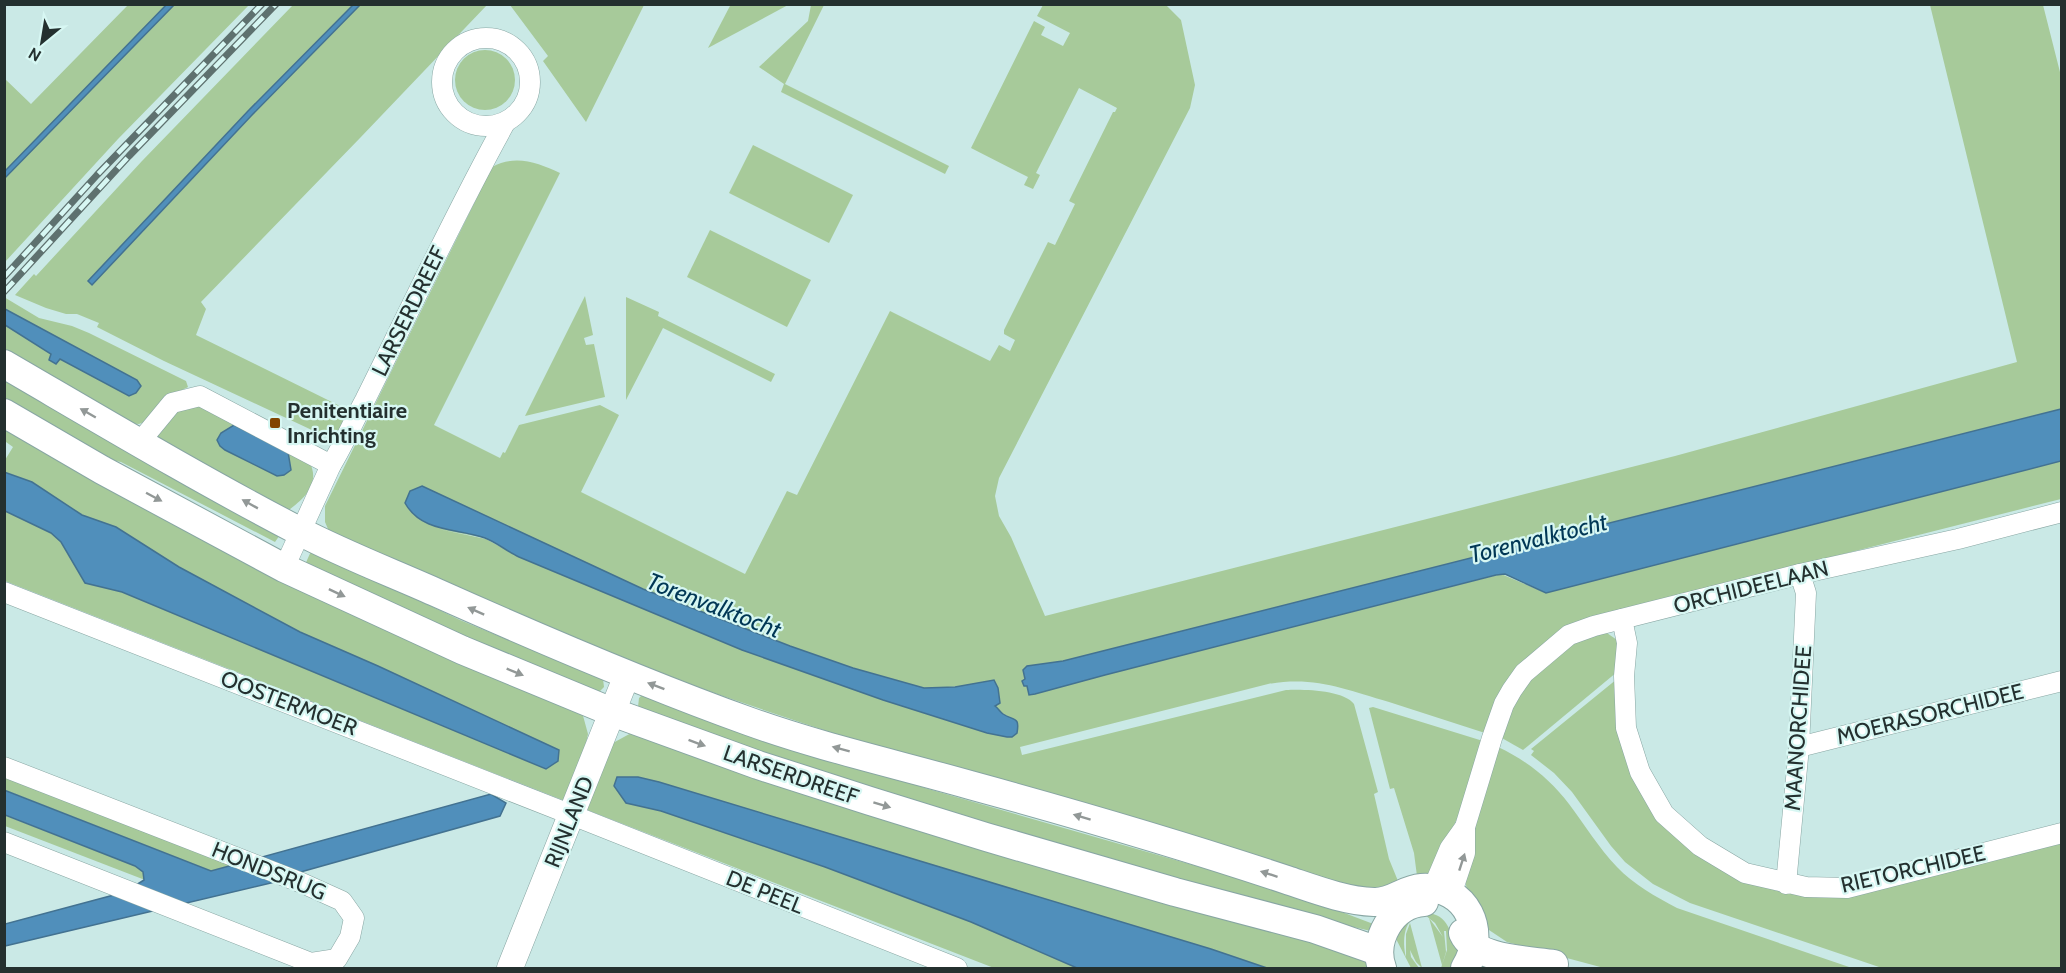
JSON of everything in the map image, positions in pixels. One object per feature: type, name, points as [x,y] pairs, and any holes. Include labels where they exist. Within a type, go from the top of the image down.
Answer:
[{"type":"main road","name":"LARSERDREEF","points":[[4,364],[139,443],[302,533],[627,675],[751,722],[1021,799],[1324,892],[1371,902],[1387,941]]},
{"type":"main road","name":"LARSERDREEF","points":[[4,413],[102,470],[284,568],[462,650],[612,712],[758,765],[944,824],[1164,888],[1316,928],[1387,941]]},
{"type":"main road","points":[[1387,941],[1399,894],[1415,888],[1437,895],[1436,903],[1453,912],[1471,949],[1508,958],[1561,966]]},
{"type":"street","name":"LARSERDREEF","points":[[284,568],[302,533],[331,465],[377,378],[475,177],[505,123],[525,104],[530,92],[531,78],[528,64],[515,48],[497,38],[483,37],[468,41],[455,50],[446,62],[442,77],[443,93],[449,107],[460,118],[474,125],[490,127],[505,123]]},
{"type":"street","points":[[139,443],[172,403],[200,396],[331,465]]},
{"type":"street","name":"ORCHIDEELAAN","points":[[1437,895],[1465,853],[1465,827],[1504,704],[1524,673],[1569,635],[1594,626],[1800,574],[1958,539],[2061,512]]},
{"type":"street","name":"MAANORCHIDEE","points":[[1786,884],[1799,747],[1806,593],[1800,574]]},
{"type":"street","name":"OOSTERMOER","points":[[4,592],[573,815]]},
{"type":"street","name":"RIETORCHIDEE","points":[[1622,619],[1627,643],[1624,676],[1626,728],[1640,772],[1664,814],[1700,846],[1745,873],[1806,887],[1847,888],[2061,833]]},
{"type":"street","name":"RIJNLAND","points":[[510,969],[627,675]]},
{"type":"street","name":"MOERASORCHIDEE","points":[[1799,747],[2061,681]]},
{"type":"street","name":"HONDSRUG","points":[[4,767],[233,855],[342,901],[354,918],[350,938],[337,959],[311,963],[4,842]]},
{"type":"street","name":"DE PEEL","points":[[573,815],[957,969]]},
{"type":"green space","points":[[731,4],[788,4],[788,5],[708,48]]},
{"type":"green space","points":[[128,5],[167,5],[5,171],[4,78],[31,104]]},
{"type":"green space","points":[[174,5],[249,5],[118,139],[5,262],[4,178]]},
{"type":"green space","points":[[293,5],[353,5],[248,111],[88,281],[136,239],[252,115],[360,5],[487,5],[201,302],[206,309],[196,335],[340,406],[345,419],[338,433],[329,438],[164,361],[97,327],[99,323],[77,314],[66,314],[46,308],[15,295],[34,274],[36,276],[142,161]]},
{"type":"green space","points":[[510,5],[644,5],[586,122],[543,61],[548,56]]},
{"type":"green space","points":[[811,5],[824,5],[785,84],[949,166],[945,174],[781,92],[784,84],[759,67],[808,21]]},
{"type":"green space","points":[[1043,5],[1166,5],[1181,20],[1195,85],[1190,108],[999,478],[995,496],[999,516],[1011,537],[1045,616],[1675,456],[2017,362],[1930,5],[2043,5],[2062,80],[2061,409],[1063,661],[1027,666],[1077,682],[1501,574],[1546,593],[2061,461],[2061,499],[1575,622],[1554,635],[1523,663],[1485,733],[1343,688],[1315,683],[1285,682],[1268,684],[1020,747],[1022,755],[1286,690],[1312,690],[1342,696],[1354,704],[1378,792],[1374,794],[1389,859],[1398,881],[1371,894],[1028,794],[773,713],[599,650],[331,536],[325,522],[325,506],[492,167],[510,161],[527,161],[560,173],[434,425],[500,458],[503,452],[505,453],[519,425],[600,405],[619,415],[581,492],[745,574],[787,491],[797,495],[890,311],[990,361],[999,345],[1010,351],[1015,340],[1004,334],[1004,330],[1048,242],[1055,245],[1075,204],[1069,201],[1117,108],[1079,88],[1036,173],[1040,175],[1033,189],[1024,185],[1028,177],[971,148],[1034,21],[1045,27],[1041,35],[1063,46],[1070,33],[1037,16]],"holes":[[[438,529],[564,553],[643,589],[853,668],[924,688],[996,685],[998,688],[995,705],[1001,712],[1015,720],[1017,730],[987,733],[883,700],[742,650],[519,557],[486,539]]]},
{"type":"green space","points":[[485,50],[502,55],[510,63],[515,80],[510,97],[502,105],[485,110],[468,105],[460,97],[455,80],[460,63],[468,55]]},
{"type":"green space","points":[[753,145],[853,195],[829,243],[729,193]]},
{"type":"green space","points":[[710,230],[811,280],[787,327],[687,277]]},
{"type":"green space","points":[[585,296],[593,335],[584,338],[586,345],[594,344],[605,397],[525,416]]},
{"type":"green space","points":[[4,297],[39,318],[72,326],[89,333],[186,381],[188,387],[170,396],[144,422],[123,423],[5,350],[5,325],[51,354],[49,360],[55,364],[60,358],[129,395],[137,380],[5,309]]},
{"type":"green space","points":[[626,297],[659,312],[658,316],[775,374],[771,382],[663,328],[626,400]]},
{"type":"green space","points":[[4,379],[282,532],[275,542],[121,462],[101,458],[5,400]]},
{"type":"green space","points":[[196,406],[208,408],[309,461],[313,477],[312,485],[298,503],[285,513],[154,442],[170,417],[180,410]]},
{"type":"green space","points":[[5,428],[316,598],[478,671],[582,712],[588,734],[584,753],[565,801],[5,581],[5,511],[51,533],[61,542],[85,583],[122,592],[546,769],[558,761],[559,750],[300,632],[179,567],[116,527],[82,515],[32,482],[5,472],[5,460],[13,447],[6,442],[5,444]]},
{"type":"green space","points":[[312,549],[460,620],[603,679],[604,687],[598,693],[593,692],[304,567]]},
{"type":"green space","points":[[1604,631],[1620,642],[1617,672],[1523,750],[1500,737],[1522,688],[1564,647]]},
{"type":"green space","points":[[1617,679],[1634,774],[1741,880],[1781,892],[1809,897],[2061,842],[2061,968],[1882,968],[1690,903],[1653,884],[1625,862],[1572,792],[1554,773],[1531,755],[1534,751],[1531,749]]},
{"type":"green space","points":[[642,695],[925,788],[1297,895],[1376,925],[1375,932],[1272,908],[886,793],[738,746],[638,707],[639,698]]},
{"type":"green space","points":[[1373,707],[1483,741],[1465,801],[1436,865],[1427,875],[1417,876],[1414,853],[1394,788],[1390,789],[1369,708]]},
{"type":"green space","points":[[633,732],[1351,948],[1375,968],[1267,968],[1211,949],[638,777],[627,803],[661,811],[825,867],[971,922],[1077,968],[994,968],[582,808],[613,743]]},
{"type":"green space","points":[[1498,747],[1528,764],[1546,778],[1562,795],[1617,867],[1653,895],[1677,908],[1852,968],[1604,968],[1507,942],[1486,928],[1468,896],[1466,885],[1466,871],[1472,851],[1479,803]]},
{"type":"green space","points":[[4,777],[232,865],[211,871],[5,790]]},
{"type":"green space","points":[[4,815],[135,866],[143,872],[145,880],[5,826]]},
{"type":"green space","points":[[1421,913],[1438,916],[1447,925],[1461,953],[1457,962],[1450,968],[1441,968],[1429,918],[1425,915],[1412,919],[1408,924],[1404,937],[1406,957],[1406,934],[1410,923],[1422,968],[1410,950],[1411,957],[1419,968],[1411,968],[1394,935],[1405,921]],"holes":[[[1444,931],[1446,931],[1447,950],[1442,965],[1446,952]]]},
{"type":"water","points":[[167,4],[174,5],[5,178],[5,171]]},
{"type":"water","points":[[353,5],[360,5],[252,115],[92,285],[88,281],[248,111]]},
{"type":"water","points":[[5,309],[137,380],[141,386],[136,393],[129,396],[60,359],[56,364],[49,360],[51,354],[5,325]]},
{"type":"water","points":[[2061,409],[2061,461],[1546,593],[1505,574],[1496,575],[1035,694],[1029,695],[1027,686],[1024,686],[1022,681],[1025,679],[1023,670],[1027,666],[1063,661]]},
{"type":"water","points":[[234,425],[288,452],[291,470],[284,475],[277,476],[225,450],[217,440],[221,433]]},
{"type":"water","points":[[4,472],[32,482],[82,515],[116,527],[179,567],[300,632],[559,750],[558,761],[546,769],[122,592],[85,583],[61,542],[51,533],[5,511]]},
{"type":"water","points":[[422,486],[643,589],[853,668],[924,688],[955,687],[994,680],[998,688],[1000,703],[995,706],[1003,714],[1017,721],[1017,733],[1012,737],[1007,737],[987,733],[883,700],[742,650],[519,557],[485,538],[430,525],[412,513],[405,503],[410,491]]},
{"type":"water","points":[[617,777],[638,777],[659,782],[1267,968],[1077,968],[971,922],[825,867],[661,811],[626,803],[614,786]]},
{"type":"water","points":[[4,790],[211,871],[491,794],[506,803],[500,816],[297,873],[275,882],[5,946],[5,924],[125,892],[144,880],[143,872],[135,866],[5,815]]},
{"type":"railway","points":[[4,277],[97,175],[262,4]]},
{"type":"railway","points":[[4,292],[129,156],[276,4]]},
{"type":"place","name":"Penitentiaire Inrichting","points":[[275,423]]},
{"type":"water label","name":"Torenvalktocht","points":[[1538,538]]},
{"type":"water label","name":"Torenvalktocht","points":[[714,605]]}]
